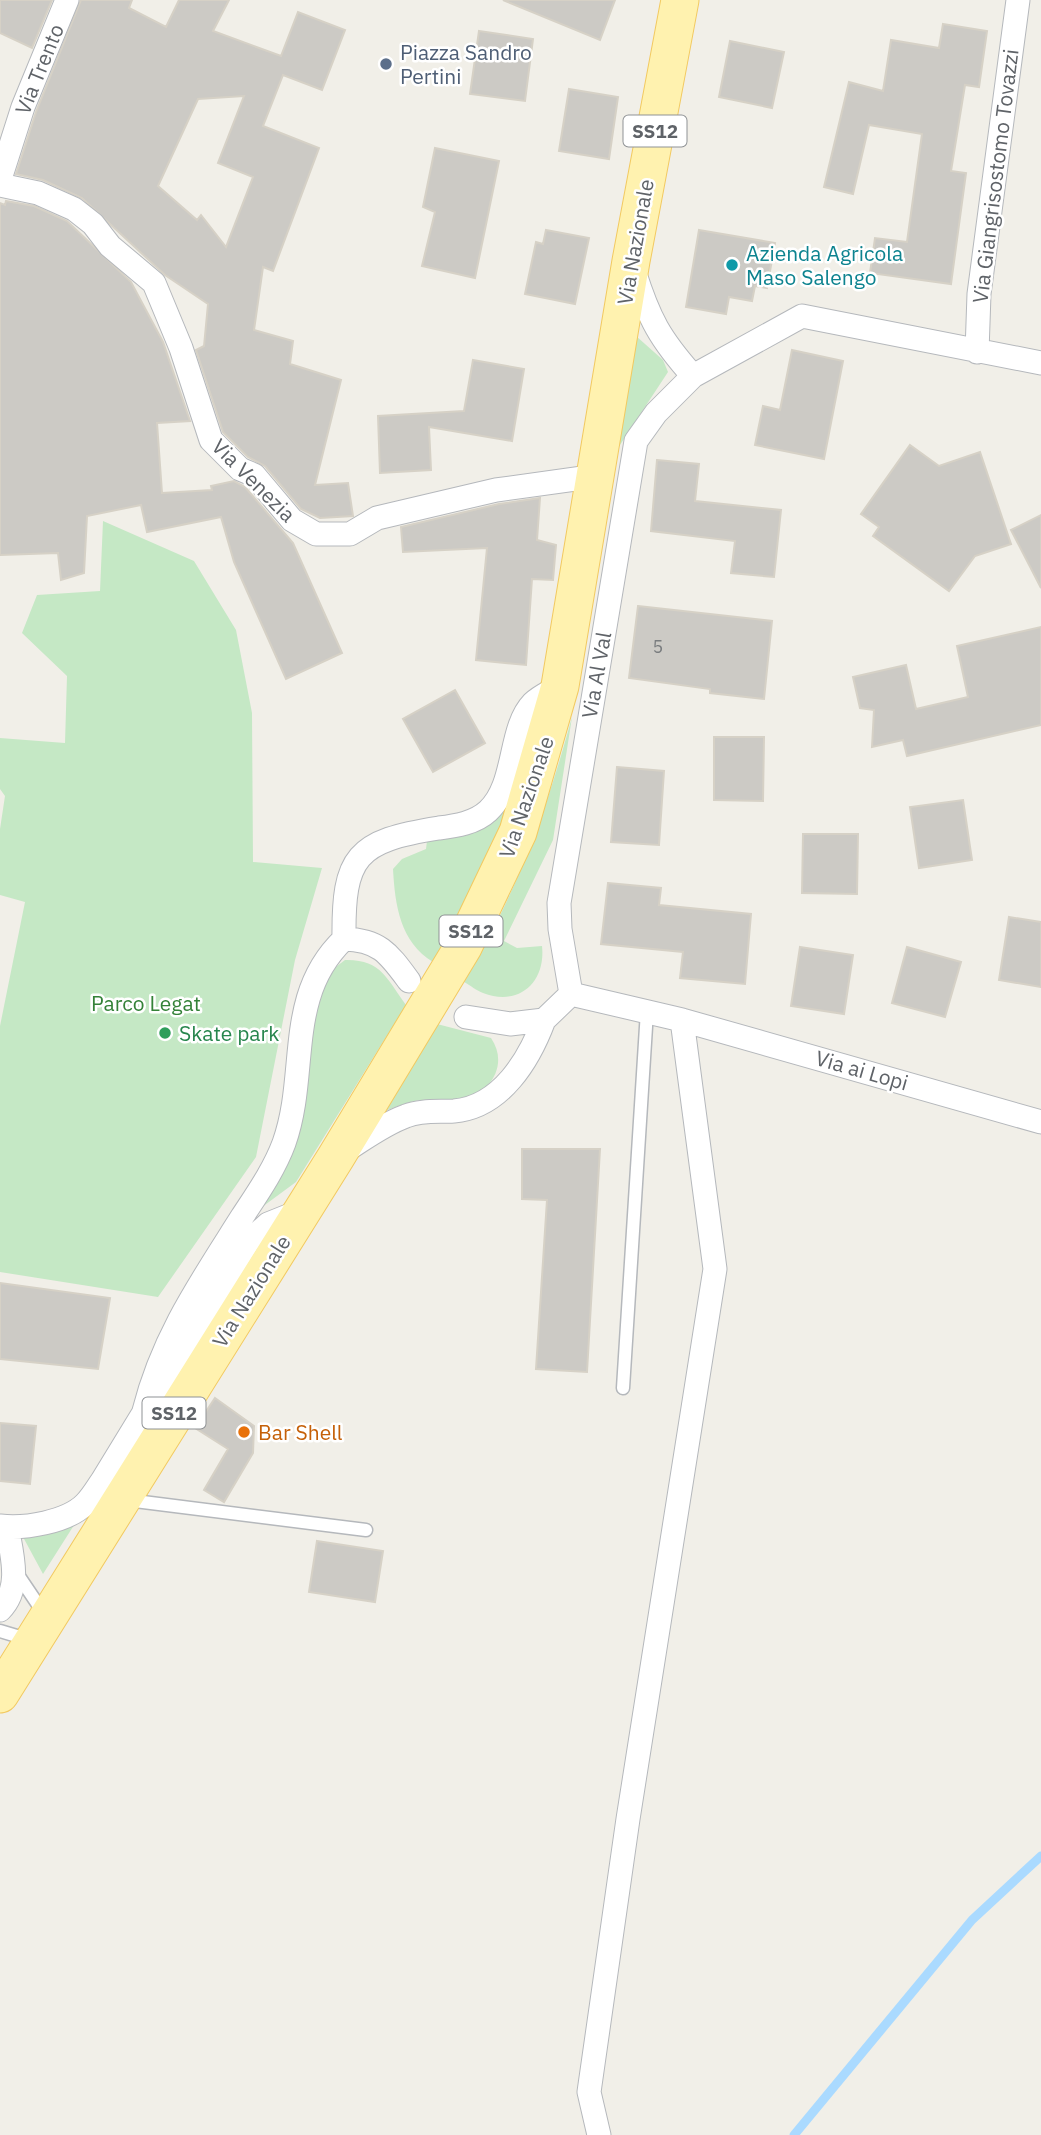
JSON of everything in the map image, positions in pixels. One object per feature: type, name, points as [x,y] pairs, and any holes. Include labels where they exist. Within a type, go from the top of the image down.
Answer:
[{"type":"main road","name":"Via Nazionale","points":[[0,1694],[27,1630],[120,1499],[336,1157],[463,947],[494,886],[526,810],[560,686],[631,261],[680,0]]},
{"type":"street","name":"Via Trento","points":[[1,172],[23,107],[67,0]]},
{"type":"street","name":"Via Giangrisostomo Tovazzi","points":[[977,352],[979,294],[1018,0]]},
{"type":"street","name":"Via Venezia","points":[[1,172],[74,209],[93,224],[110,246],[154,283],[181,348],[211,440],[240,469],[254,475],[292,520],[316,534],[349,534],[377,519],[496,490],[597,476]]},
{"type":"street","points":[[631,261],[647,313],[662,342],[693,376]]},
{"type":"street","name":"Via Al Val","points":[[571,994],[560,929],[559,903],[636,442],[656,413],[693,376],[802,317],[1041,363]]},
{"type":"street","points":[[144,1411],[155,1370],[174,1326],[264,1183],[284,1143],[309,994],[317,972],[344,939],[344,894],[353,864],[379,843],[470,822],[488,811],[500,795],[523,721],[533,703],[560,686]]},
{"type":"street","points":[[344,939],[366,939],[388,954],[409,981]]},
{"type":"street","points":[[336,1157],[406,1115],[473,1108],[487,1101],[522,1067],[535,1045],[544,1020],[571,994]]},
{"type":"street","name":"Via ai Lopi","points":[[571,994],[682,1020],[1041,1122]]},
{"type":"street","points":[[466,1017],[510,1024],[544,1020]]},
{"type":"street","points":[[599,2135],[589,2092],[628,1819],[715,1269],[682,1020]]},
{"type":"street","points":[[0,1610],[10,1600],[15,1570],[4,1527],[67,1515],[85,1504],[247,1242],[268,1224],[303,1210]]},
{"type":"lane","points":[[622,1388],[647,1012]]},
{"type":"lane","points":[[120,1499],[366,1530]]},
{"type":"lane","points":[[15,1570],[27,1630]]},
{"type":"green space","points":[[636,336],[663,360],[668,372],[618,448]]},
{"type":"green space","name":"Parco Legat","points":[[103,521],[194,561],[236,630],[252,713],[253,862],[322,868],[295,960],[256,1157],[158,1297],[0,1272],[0,1026],[25,902],[0,895],[0,829],[5,796],[0,789],[0,738],[65,743],[67,676],[22,633],[37,595],[100,591]]},
{"type":"green space","points":[[572,717],[553,840],[504,941],[517,948],[542,946],[540,970],[528,988],[519,994],[508,997],[483,993],[464,982],[514,886],[540,821]]},
{"type":"green space","points":[[511,804],[485,874],[433,962],[413,944],[401,922],[393,869],[402,859],[426,849],[427,841],[489,823]]},
{"type":"green space","points":[[345,960],[367,963],[382,972],[406,1005],[296,1182],[258,1210],[314,1014],[329,972]]},
{"type":"green space","points":[[437,1024],[491,1038],[498,1058],[494,1076],[488,1085],[472,1097],[461,1100],[417,1101],[384,1111]]},
{"type":"green space","points":[[76,1522],[43,1574],[23,1537],[50,1534]]},
{"type":"building","points":[[0,0],[52,0],[32,48],[0,33]]},
{"type":"building","points":[[81,0],[132,0],[129,8],[166,27],[179,0],[229,0],[213,31],[281,56],[298,12],[345,30],[322,90],[283,75],[263,126],[319,148],[273,271],[263,267],[254,330],[293,341],[290,364],[341,380],[315,485],[348,483],[353,516],[320,518],[301,509],[265,466],[248,457],[223,432],[196,350],[204,346],[208,304],[165,275],[82,198],[43,180],[16,174],[36,112]],"holes":[[[244,96],[218,163],[253,177],[226,247],[201,215],[197,220],[158,186],[198,99]]]},
{"type":"building","points":[[503,0],[615,0],[600,40]]},
{"type":"building","points":[[943,24],[987,31],[979,87],[965,85],[951,171],[966,173],[951,284],[870,273],[875,238],[907,242],[922,134],[869,125],[853,194],[824,187],[849,82],[883,91],[891,40],[939,48]]},
{"type":"building","points":[[479,31],[533,39],[525,101],[470,94]]},
{"type":"building","points":[[730,41],[784,52],[772,108],[719,97]]},
{"type":"building","points":[[569,89],[618,97],[609,159],[559,151]]},
{"type":"building","points":[[435,148],[499,161],[475,278],[422,266],[435,212],[423,207]]},
{"type":"building","points":[[6,201],[34,206],[67,221],[131,282],[163,342],[190,421],[157,423],[162,493],[212,490],[211,486],[234,481],[245,487],[293,543],[342,653],[286,679],[234,562],[221,517],[147,532],[141,505],[87,516],[84,573],[61,580],[58,553],[0,555],[0,203],[5,205]]},
{"type":"building","points":[[546,230],[589,238],[575,304],[525,294],[536,242],[543,244]]},
{"type":"building","name":"Azienda Agricola Maso Salengo","points":[[699,230],[775,243],[767,288],[755,286],[752,301],[729,297],[726,314],[686,307]]},
{"type":"building","points":[[792,350],[843,361],[824,459],[755,445],[763,406],[780,410]]},
{"type":"building","points":[[473,360],[524,369],[512,441],[429,427],[431,470],[380,473],[378,416],[464,411]]},
{"type":"building","points":[[910,445],[939,466],[980,452],[1011,544],[975,556],[949,591],[873,536],[879,527],[861,514]]},
{"type":"building","points":[[657,460],[699,464],[695,501],[781,510],[774,577],[731,573],[735,541],[651,531]]},
{"type":"building","points":[[540,498],[537,540],[556,545],[553,580],[532,579],[526,665],[476,660],[487,548],[403,552],[401,527],[499,504]]},
{"type":"building","points":[[1041,515],[1041,588],[1011,530]]},
{"type":"building","points":[[638,606],[772,621],[764,699],[710,693],[710,689],[629,678]]},
{"type":"building","points":[[1041,627],[1041,725],[907,756],[903,740],[872,747],[874,710],[860,708],[853,677],[906,665],[916,709],[968,697],[957,646]]},
{"type":"building","points":[[455,690],[485,743],[433,772],[403,719]]},
{"type":"building","points":[[714,737],[764,737],[763,801],[714,800]]},
{"type":"building","points":[[617,767],[664,771],[659,845],[611,842]]},
{"type":"building","points":[[963,800],[972,860],[919,868],[910,807]]},
{"type":"building","points":[[803,834],[858,834],[857,894],[802,893]]},
{"type":"building","points":[[608,883],[661,888],[659,905],[751,914],[745,984],[680,978],[683,952],[601,944]]},
{"type":"building","points":[[1009,917],[1041,922],[1041,987],[999,980]]},
{"type":"building","points":[[800,947],[853,955],[844,1014],[791,1006]]},
{"type":"building","points":[[907,947],[961,962],[945,1017],[892,1003]]},
{"type":"building","points":[[522,1149],[600,1149],[587,1372],[536,1369],[547,1200],[522,1199]]},
{"type":"building","points":[[0,1283],[110,1298],[98,1369],[0,1359]]},
{"type":"building","points":[[215,1398],[254,1426],[253,1453],[224,1502],[204,1490],[228,1449],[195,1428]]},
{"type":"building","points":[[0,1423],[36,1426],[30,1484],[0,1481]]},
{"type":"building","points":[[317,1541],[383,1551],[375,1602],[309,1592]]},
{"type":"waterway","points":[[794,2135],[972,1920],[1041,1856]]},
{"type":"place","name":"Piazza Sandro Pertini","points":[[386,64]]},
{"type":"place","name":"Azienda Agricola Maso Salengo","points":[[732,265]]},
{"type":"place","name":"Skate park","points":[[165,1033]]},
{"type":"place","name":"Bar Shell","points":[[244,1432]]}]
